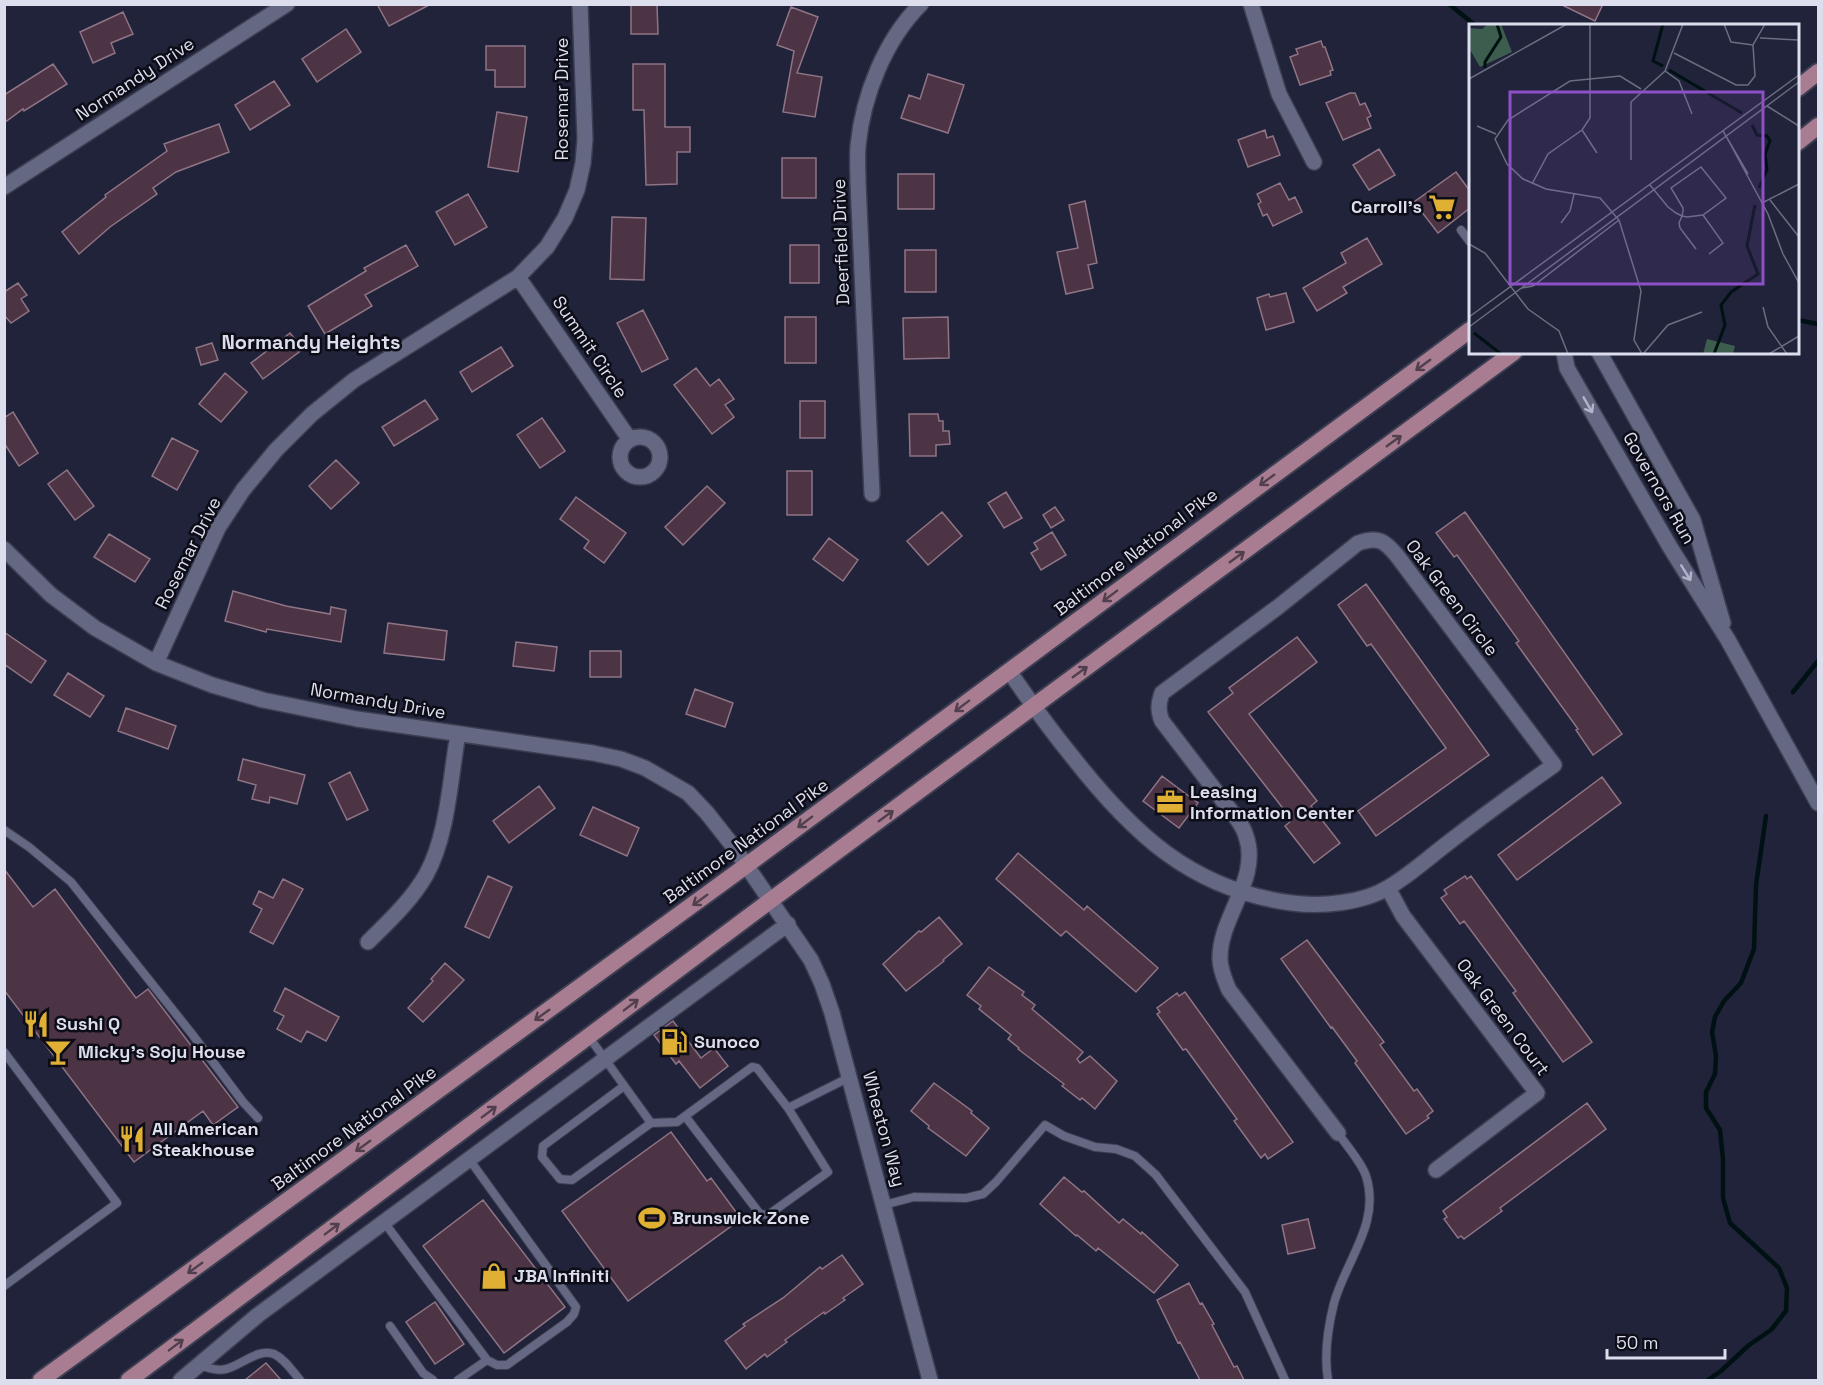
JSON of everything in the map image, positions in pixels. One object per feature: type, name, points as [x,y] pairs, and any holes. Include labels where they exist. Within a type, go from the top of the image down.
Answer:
[{"type":"main road","points":[[1799,86],[1818,72]]},
{"type":"main road","points":[[1799,140],[1818,126]]},
{"type":"main road","name":"Baltimore National Pike","points":[[41,1380],[747,865],[1469,331]]},
{"type":"main road","points":[[129,1380],[771,900],[1511,354]]},
{"type":"street","name":"Normandy Drive","points":[[4,187],[287,4]]},
{"type":"street","name":"Rosemar Drive","points":[[156,663],[218,528],[243,490],[276,450],[312,414],[354,380],[518,277],[547,248],[565,218],[577,190],[581,172],[585,139],[580,4]]},
{"type":"street","name":"Deerfield Drive","points":[[872,494],[858,195],[858,146],[865,107],[875,76],[896,36],[921,4]]},
{"type":"street","points":[[1251,4],[1279,94],[1314,162]]},
{"type":"street","name":"Summit Circle","points":[[518,277],[630,440]]},
{"type":"street","name":"Governors Run","points":[[1564,354],[1566,368],[1670,547],[1728,640],[1818,803]]},
{"type":"street","name":"Governors Run","points":[[1600,354],[1693,520],[1728,640]]},
{"type":"street","name":"Oak Green Circle","points":[[1009,671],[1033,707],[1092,782],[1140,833],[1167,855],[1194,872],[1242,891],[1274,900],[1306,905],[1342,903],[1388,888],[1554,765],[1386,543],[1368,540],[1358,543],[1278,607],[1171,685],[1162,693],[1158,702],[1162,722],[1234,815],[1246,834],[1249,859],[1242,891]]},
{"type":"street","name":"Normandy Drive","points":[[4,549],[51,596],[95,628],[156,663],[212,685],[263,700],[357,719],[593,753],[621,759],[645,768],[688,793],[707,813],[771,900]]},
{"type":"street","points":[[368,942],[408,901],[426,875],[435,856],[442,830],[458,734]]},
{"type":"street","name":"Oak Green Court","points":[[1388,888],[1403,916],[1537,1093],[1436,1170]]},
{"type":"street","points":[[1242,891],[1221,946],[1220,961],[1224,978],[1229,990],[1338,1133]]},
{"type":"street","name":"Wheaton Way","points":[[771,900],[811,960],[822,984],[850,1077],[930,1380]]},
{"type":"street","points":[[181,1380],[258,1315],[788,924]]},
{"type":"lane","points":[[1461,230],[1469,241]]},
{"type":"lane","points":[[4,830],[29,847],[71,882],[243,1102],[258,1118]]},
{"type":"lane","points":[[589,1037],[651,1122]]},
{"type":"lane","points":[[4,1052],[117,1203],[4,1286]]},
{"type":"lane","points":[[624,1086],[543,1146],[542,1157],[560,1179],[572,1180],[651,1122],[677,1122],[685,1116],[752,1067],[757,1068],[788,1108],[828,1172],[764,1216],[760,1214],[685,1116]]},
{"type":"lane","points":[[788,1108],[850,1077]]},
{"type":"lane","points":[[884,1205],[914,1197],[966,1198],[982,1194],[996,1182],[1045,1125],[1064,1136],[1095,1147],[1116,1149],[1135,1156],[1156,1175],[1245,1292],[1285,1380]]},
{"type":"lane","points":[[1328,1380],[1327,1349],[1335,1301],[1368,1220],[1370,1198],[1366,1174],[1338,1133]]},
{"type":"lane","points":[[384,1222],[487,1360],[497,1365],[507,1365],[567,1322],[574,1314],[576,1306],[469,1160]]},
{"type":"lane","points":[[390,1326],[423,1372],[433,1380]]},
{"type":"lane","points":[[199,1365],[212,1369],[225,1369],[264,1352],[282,1359],[300,1380]]},
{"type":"lane","points":[[458,1380],[487,1360]]},
{"type":"building","points":[[377,4],[431,4],[389,26]]},
{"type":"building","points":[[631,4],[657,4],[658,34],[631,34]]},
{"type":"building","points":[[1560,4],[1603,4],[1595,21]]},
{"type":"building","points":[[791,7],[818,17],[797,73],[822,77],[815,117],[783,112],[794,51],[777,45]]},
{"type":"building","points":[[123,12],[133,34],[111,43],[115,53],[93,63],[80,32]]},
{"type":"building","points":[[346,29],[361,52],[317,82],[302,59]]},
{"type":"building","points":[[1321,41],[1333,70],[1330,71],[1331,75],[1300,85],[1290,57],[1298,54],[1296,49]]},
{"type":"building","points":[[486,46],[525,46],[525,87],[495,87],[495,70],[486,70]]},
{"type":"building","points":[[53,64],[67,84],[24,111],[23,109],[4,123],[4,95]]},
{"type":"building","points":[[633,64],[665,64],[665,127],[690,127],[690,152],[677,152],[677,184],[646,185],[644,110],[633,110]]},
{"type":"building","points":[[928,74],[964,85],[948,133],[901,118],[909,95],[920,99]]},
{"type":"building","points":[[274,81],[290,105],[250,130],[235,105]]},
{"type":"building","points":[[1355,93],[1360,105],[1365,103],[1371,116],[1367,118],[1371,128],[1343,140],[1326,103]]},
{"type":"building","points":[[497,112],[527,117],[518,172],[488,167]]},
{"type":"building","points":[[219,124],[229,152],[176,172],[153,188],[157,194],[110,227],[79,254],[62,232],[106,197],[105,195],[167,151],[164,144]]},
{"type":"building","points":[[1265,130],[1267,138],[1273,136],[1280,155],[1248,167],[1238,140]]},
{"type":"building","points":[[1379,149],[1395,175],[1369,190],[1353,165]]},
{"type":"building","points":[[782,158],[816,158],[816,198],[782,198]]},
{"type":"building","name":"Carroll's","points":[[1456,172],[1469,190],[1469,209],[1438,233],[1414,202]]},
{"type":"building","points":[[898,174],[934,174],[934,209],[898,209]]},
{"type":"building","points":[[1280,183],[1289,200],[1295,197],[1302,212],[1273,226],[1267,214],[1263,216],[1257,194]]},
{"type":"building","points":[[468,194],[487,227],[455,245],[436,212]]},
{"type":"building","points":[[1085,201],[1097,263],[1088,265],[1093,288],[1066,294],[1057,252],[1078,248],[1069,205]]},
{"type":"building","points":[[612,217],[646,218],[644,280],[610,279]]},
{"type":"building","points":[[1367,238],[1382,264],[1343,287],[1347,293],[1317,311],[1303,288],[1346,263],[1341,253]]},
{"type":"building","points":[[406,245],[418,266],[365,295],[372,306],[325,334],[308,306],[366,271],[364,268]]},
{"type":"building","points":[[790,245],[819,245],[819,283],[790,283]]},
{"type":"building","points":[[905,250],[936,250],[936,292],[905,292]]},
{"type":"building","points":[[18,283],[27,295],[21,299],[29,311],[11,323],[4,315],[4,292]]},
{"type":"building","points":[[1286,293],[1294,322],[1266,330],[1257,298],[1269,294],[1270,297]]},
{"type":"building","points":[[643,310],[668,359],[642,372],[617,323]]},
{"type":"building","points":[[785,317],[816,317],[816,363],[785,363]]},
{"type":"building","points":[[948,317],[949,358],[904,359],[903,318]]},
{"type":"building","points":[[290,333],[303,349],[263,379],[251,363]]},
{"type":"building","points":[[212,343],[218,360],[201,365],[196,348]]},
{"type":"building","points":[[501,347],[513,366],[472,392],[460,372]]},
{"type":"building","points":[[696,368],[710,386],[719,379],[734,399],[725,405],[734,417],[712,434],[674,385]]},
{"type":"building","points":[[225,373],[247,392],[221,422],[199,404]]},
{"type":"building","points":[[425,400],[438,419],[394,446],[382,427]]},
{"type":"building","points":[[800,401],[825,401],[825,438],[800,438]]},
{"type":"building","points":[[13,412],[38,453],[19,466],[4,443],[4,418]]},
{"type":"building","points":[[909,414],[938,414],[939,421],[943,421],[943,431],[949,431],[950,444],[936,445],[936,456],[910,456]]},
{"type":"building","points":[[542,418],[565,451],[540,468],[517,435]]},
{"type":"building","points":[[172,438],[198,451],[177,490],[152,476]]},
{"type":"building","points":[[336,460],[359,483],[331,509],[309,486]]},
{"type":"building","points":[[67,470],[94,506],[75,520],[48,484]]},
{"type":"building","points":[[787,471],[812,471],[812,515],[787,515]]},
{"type":"building","points":[[707,486],[725,503],[683,545],[665,527]]},
{"type":"building","points":[[1006,492],[1022,518],[1004,528],[988,503]]},
{"type":"building","points":[[576,497],[626,533],[604,563],[584,548],[589,541],[560,519]]},
{"type":"building","points":[[1055,507],[1064,520],[1051,528],[1043,515]]},
{"type":"building","points":[[942,512],[962,536],[928,565],[907,541]]},
{"type":"building","points":[[1465,512],[1622,734],[1593,755],[1576,730],[1578,729],[1516,643],[1519,641],[1457,555],[1454,557],[1436,533]]},
{"type":"building","points":[[1052,532],[1066,555],[1041,570],[1031,553],[1038,549],[1034,543]]},
{"type":"building","points":[[109,534],[150,559],[135,582],[94,557]]},
{"type":"building","points":[[829,538],[858,560],[843,581],[813,559]]},
{"type":"building","points":[[1366,584],[1489,755],[1376,836],[1358,811],[1446,748],[1371,644],[1367,646],[1338,605]]},
{"type":"building","points":[[233,591],[286,606],[330,614],[331,607],[346,610],[341,642],[267,629],[266,632],[225,621]]},
{"type":"building","points":[[388,623],[447,631],[444,660],[384,653]]},
{"type":"building","points":[[4,632],[46,661],[31,683],[4,664]]},
{"type":"building","points":[[1297,637],[1317,662],[1249,714],[1317,801],[1311,806],[1340,843],[1314,863],[1285,826],[1292,820],[1208,712],[1233,693],[1229,688]]},
{"type":"building","points":[[516,642],[557,647],[554,671],[513,666]]},
{"type":"building","points":[[590,651],[621,651],[621,677],[590,677]]},
{"type":"building","points":[[68,673],[104,696],[90,717],[54,695]]},
{"type":"building","points":[[695,689],[733,703],[725,727],[686,714]]},
{"type":"building","points":[[126,708],[176,726],[168,749],[118,731]]},
{"type":"building","points":[[243,759],[305,775],[297,804],[270,797],[269,803],[252,799],[256,785],[238,780]]},
{"type":"building","points":[[350,772],[368,810],[347,820],[329,783]]},
{"type":"building","name":"Leasing Information Center","points":[[1162,776],[1198,803],[1179,828],[1143,801]]},
{"type":"building","points":[[1602,777],[1621,803],[1517,880],[1498,855]]},
{"type":"building","points":[[539,786],[555,808],[509,843],[493,821]]},
{"type":"building","points":[[593,807],[639,828],[627,856],[580,835]]},
{"type":"building","points":[[1018,853],[1084,910],[1087,906],[1158,968],[1136,992],[1066,931],[1061,936],[996,879]]},
{"type":"building","points":[[4,869],[33,907],[55,889],[136,998],[148,989],[238,1107],[213,1125],[203,1111],[134,1162],[4,990]]},
{"type":"building","points":[[488,876],[512,887],[489,938],[465,927]]},
{"type":"building","points":[[1465,876],[1467,879],[1471,876],[1592,1042],[1563,1062],[1513,993],[1516,991],[1464,921],[1460,924],[1441,898],[1447,894],[1444,890]]},
{"type":"building","points":[[283,879],[303,889],[273,944],[250,932],[262,909],[253,904],[259,891],[273,898]]},
{"type":"building","points":[[939,917],[962,944],[906,991],[883,964],[919,931],[921,932]]},
{"type":"building","points":[[1307,940],[1384,1042],[1380,1045],[1414,1091],[1417,1089],[1433,1111],[1427,1116],[1429,1118],[1406,1134],[1355,1063],[1357,1061],[1281,959]]},
{"type":"building","points":[[445,963],[464,980],[423,1022],[408,1008],[433,981],[431,979]]},
{"type":"building","points":[[989,967],[1024,992],[1022,995],[1035,1005],[1032,1009],[1083,1052],[1077,1059],[1080,1063],[1090,1056],[1117,1081],[1095,1109],[1062,1086],[1064,1084],[1018,1049],[1008,1039],[1011,1035],[979,1009],[981,1006],[967,995]]},
{"type":"building","points":[[285,988],[339,1017],[326,1041],[307,1031],[301,1042],[277,1029],[284,1016],[274,1011]]},
{"type":"building","points":[[1185,992],[1293,1142],[1268,1159],[1265,1154],[1261,1158],[1234,1121],[1237,1119],[1186,1049],[1183,1050],[1157,1014],[1160,1012],[1157,1008],[1177,993],[1179,996]]},
{"type":"building","points":[[673,1021],[701,1058],[714,1048],[728,1066],[700,1088],[679,1061],[676,1064],[654,1035]]},
{"type":"building","points":[[934,1083],[972,1111],[971,1113],[989,1128],[966,1156],[928,1128],[929,1126],[911,1111]]},
{"type":"building","points":[[1587,1103],[1606,1129],[1500,1208],[1502,1211],[1464,1239],[1461,1236],[1458,1238],[1444,1219],[1447,1217],[1443,1211]]},
{"type":"building","name":"Brunswick Zone","points":[[671,1132],[707,1181],[711,1178],[739,1216],[735,1219],[737,1222],[628,1301],[562,1211]]},
{"type":"building","points":[[1064,1177],[1082,1192],[1084,1191],[1119,1223],[1123,1219],[1141,1234],[1142,1232],[1178,1265],[1154,1293],[1098,1248],[1096,1251],[1076,1236],[1040,1204]]},
{"type":"building","name":"JBA Infiniti","points":[[483,1200],[565,1307],[504,1353],[423,1246]]},
{"type":"building","points":[[1308,1219],[1315,1248],[1288,1254],[1282,1225]]},
{"type":"building","points":[[842,1255],[863,1284],[843,1298],[845,1300],[785,1340],[787,1342],[767,1357],[765,1354],[746,1369],[725,1341],[745,1326],[743,1324],[783,1298],[820,1267],[822,1269]]},
{"type":"building","points":[[1189,1283],[1214,1324],[1212,1325],[1234,1367],[1237,1366],[1244,1380],[1200,1380],[1180,1342],[1178,1343],[1157,1300]]},
{"type":"building","points":[[435,1302],[464,1344],[435,1364],[406,1322]]},
{"type":"building","points":[[266,1363],[281,1380],[245,1380]]},
{"type":"waterway","points":[[1449,4],[1474,24]]},
{"type":"waterway","points":[[1799,320],[1818,324]]},
{"type":"waterway","points":[[1793,692],[1818,661]]},
{"type":"waterway","points":[[1708,1380],[1749,1345],[1771,1330],[1786,1311],[1787,1288],[1779,1268],[1730,1223],[1723,1198],[1720,1130],[1706,1108],[1706,1092],[1715,1074],[1716,1056],[1712,1032],[1715,1017],[1724,1001],[1741,983],[1754,949],[1756,885],[1766,816]]},
{"type":"place","name":"Carroll's","points":[[1442,207]]},
{"type":"place","name":"Leasing Information Center","points":[[1170,802]]},
{"type":"place","name":"Sushi Q","points":[[36,1024]]},
{"type":"place","name":"Sunoco","points":[[674,1042]]},
{"type":"place","name":"Micky’s Soju House","points":[[58,1052]]},
{"type":"place","name":"All American Steakhouse","points":[[132,1139]]},
{"type":"place","name":"Brunswick Zone","points":[[652,1218]]},
{"type":"place","name":"JBA Infiniti","points":[[494,1276]]},
{"type":"district","name":"Normandy Heights","points":[[311,342]]}]
